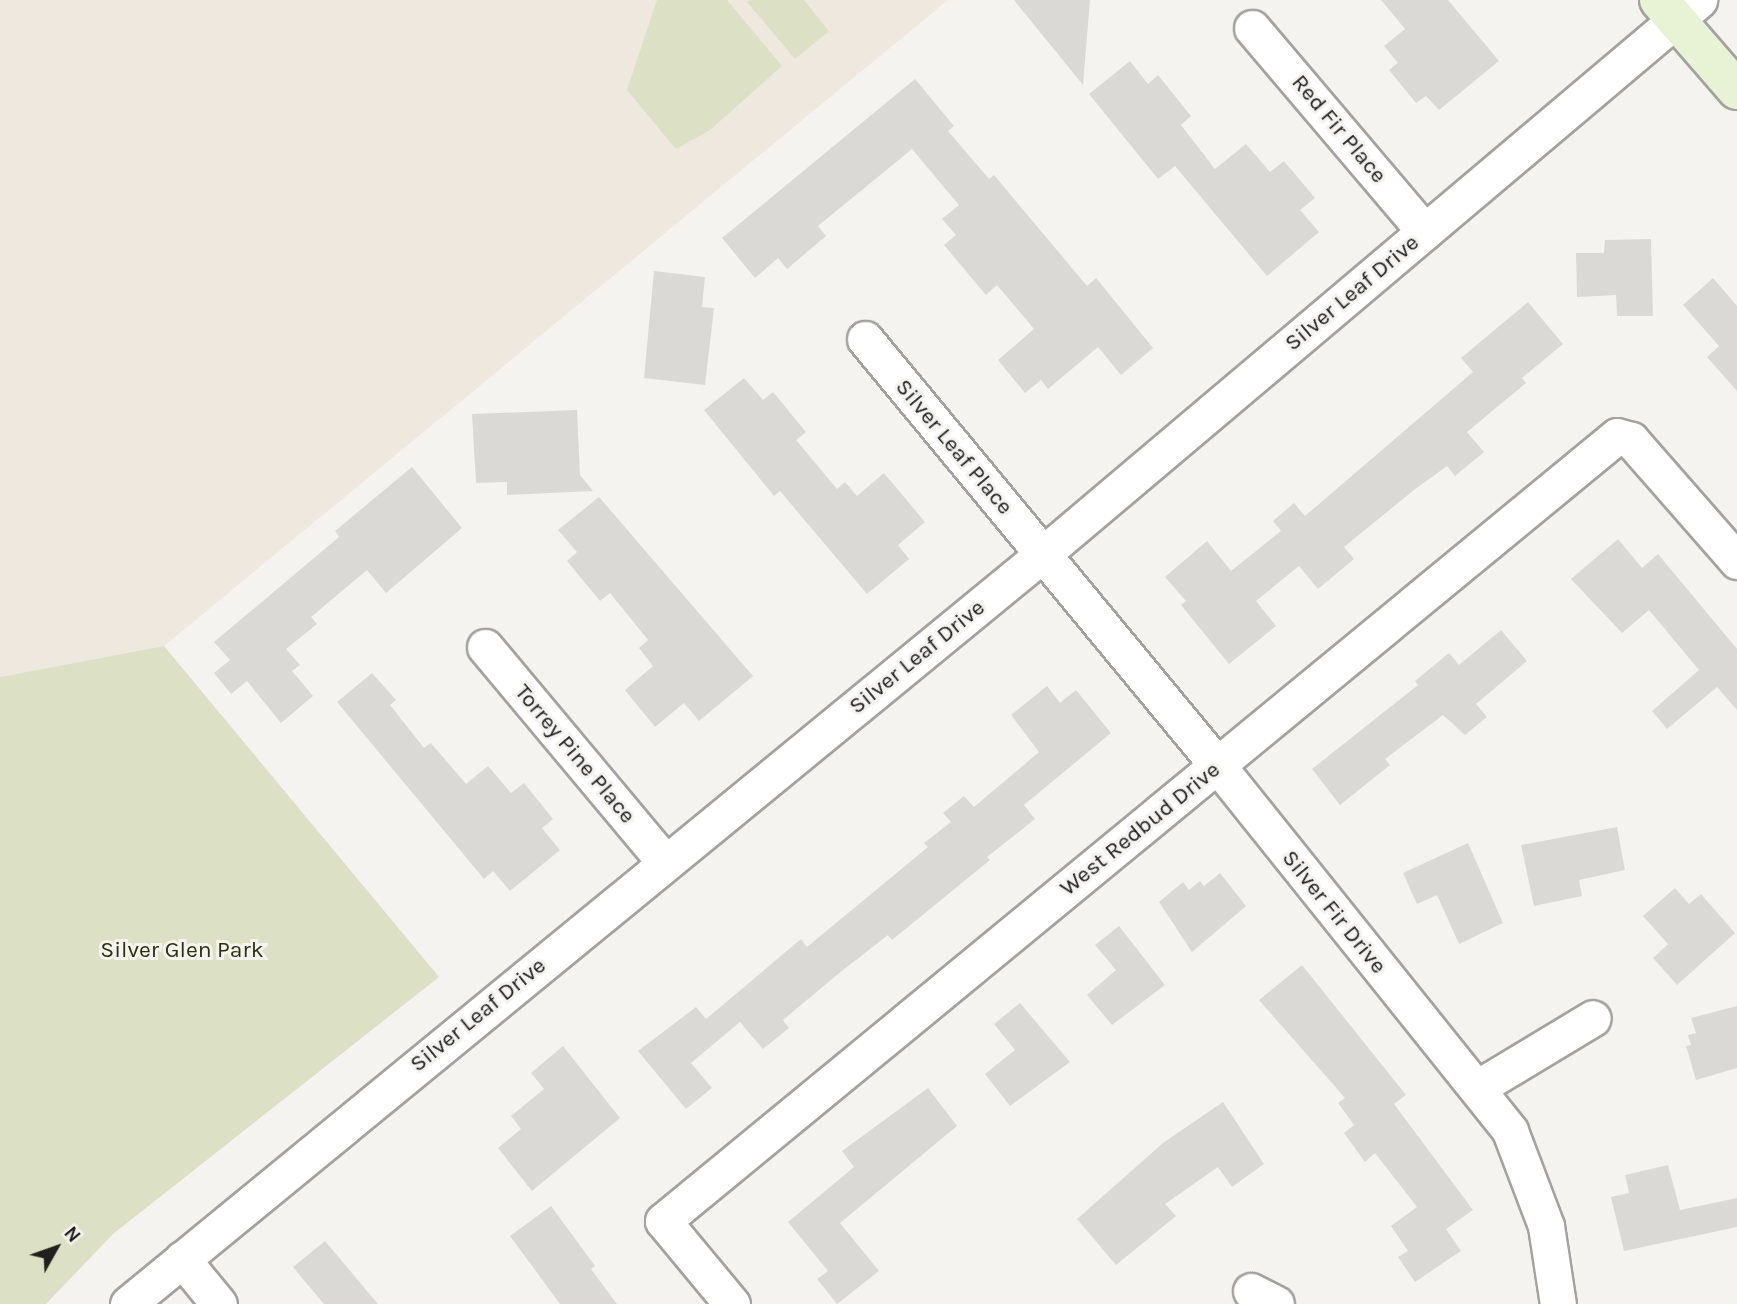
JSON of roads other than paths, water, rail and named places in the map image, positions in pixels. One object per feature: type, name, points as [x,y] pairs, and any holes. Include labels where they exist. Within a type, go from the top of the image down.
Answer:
[{"type":"main road","points":[[1678,6],[1737,90]]},
{"type":"street","name":"Silver Leaf Drive","points":[[128,1304],[664,861],[1043,554],[1425,232],[1678,6]]},
{"type":"street","name":"Red Fir Place","points":[[1252,27],[1425,232]]},
{"type":"street","name":"Silver Leaf Place","points":[[865,338],[1043,554]]},
{"type":"street","name":"West Redbud Drive","points":[[732,1304],[663,1220],[1617,436],[1631,440],[1737,561]]},
{"type":"street","name":"Silver Fir Drive","points":[[1043,554],[1218,766],[1510,1131],[1546,1226],[1558,1304]]},
{"type":"street","name":"Torrey Pine Place","points":[[485,647],[664,861]]},
{"type":"street","points":[[1477,1088],[1593,1018]]},
{"type":"street","points":[[182,1259],[219,1304]]},
{"type":"park label","name":"Silver Glen Park","points":[[182,950]]}]
